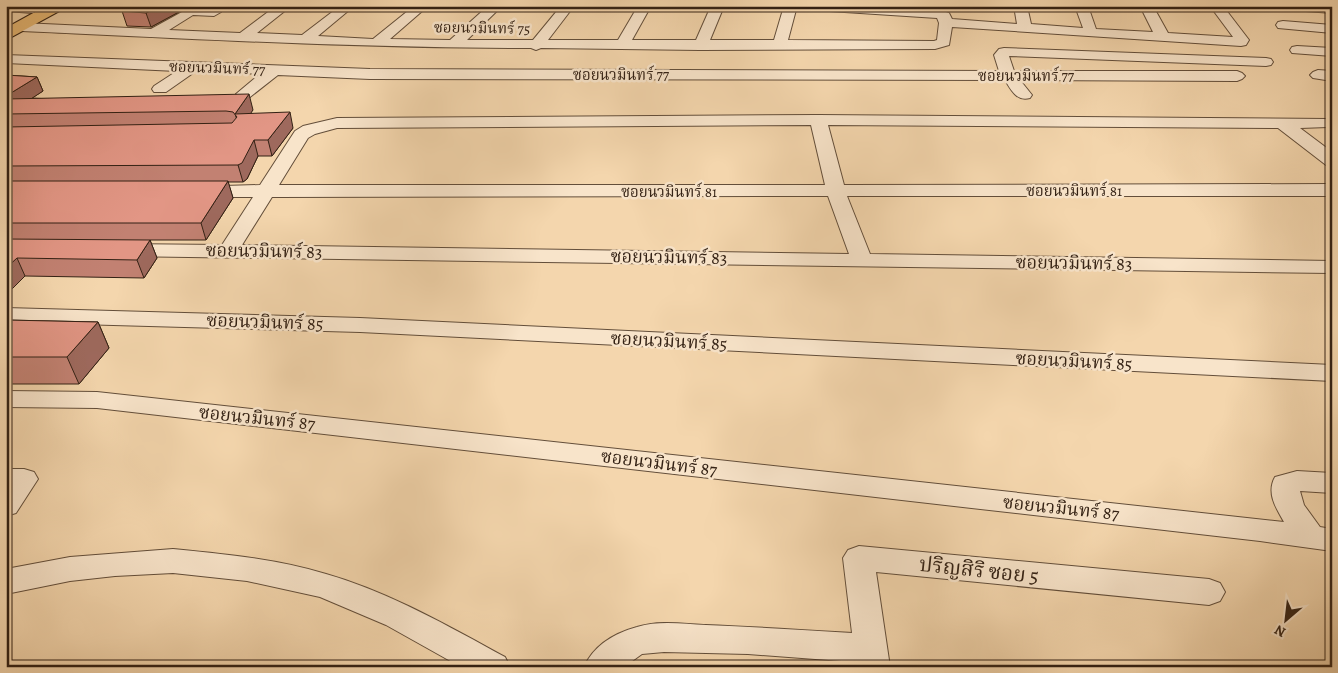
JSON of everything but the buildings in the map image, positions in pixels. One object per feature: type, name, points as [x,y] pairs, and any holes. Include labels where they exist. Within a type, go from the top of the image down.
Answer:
[{"type":"main road","points":[[14,25],[58,6]]},
{"type":"main road","points":[[6,35],[14,25],[36,8]]},
{"type":"street","points":[[243,36],[285,6]]},
{"type":"street","points":[[305,40],[348,6]]},
{"type":"street","points":[[376,43],[422,6]]},
{"type":"street","points":[[454,44],[496,6]]},
{"type":"street","points":[[536,46],[568,6]]},
{"type":"street","points":[[622,45],[644,6]]},
{"type":"street","points":[[700,46],[718,6]]},
{"type":"street","points":[[779,46],[791,6]]},
{"type":"street","points":[[814,6],[866,19],[940,14],[944,16],[946,23],[1241,42],[1242,40],[1216,6]]},
{"type":"street","points":[[1020,6],[1025,27]]},
{"type":"street","points":[[1081,6],[1091,32]]},
{"type":"street","points":[[1146,6],[1163,37]]},
{"type":"street","points":[[1293,6],[1332,9]]},
{"type":"street","points":[[6,7],[36,8]]},
{"type":"street","points":[[155,32],[191,11],[214,12]]},
{"type":"street","points":[[105,31],[131,16]]},
{"type":"street","points":[[863,46],[866,19]]},
{"type":"street","name":"ซอยนวมินทร์ 75","points":[[14,25],[376,43],[536,46],[863,46],[941,44],[944,42],[946,23]]},
{"type":"street","points":[[1283,25],[1332,29]]},
{"type":"street","points":[[1297,50],[1332,52]]},
{"type":"street","points":[[1024,95],[1009,76],[1001,58],[1004,52],[1266,62]]},
{"type":"street","name":"ซอยนวมินทร์ 77","points":[[6,59],[380,74],[1237,76]]},
{"type":"street","points":[[160,89],[192,67]]},
{"type":"street","points":[[244,94],[275,70]]},
{"type":"street","points":[[818,120],[836,192],[862,260]]},
{"type":"street","points":[[229,250],[301,135],[309,130],[337,123],[818,120],[1322,124]]},
{"type":"street","points":[[1284,124],[1332,161]]},
{"type":"street","name":"ซอยนวมินทร์ 81","points":[[176,191],[836,192],[1332,190]]},
{"type":"street","name":"ซอยนวมินทร์ 83","points":[[103,250],[229,250],[1332,267]]},
{"type":"street","name":"ซอยนวมินทร์ 85","points":[[6,315],[360,325],[1332,372]]},
{"type":"street","name":"ซอยนวมินทร์ 87","points":[[6,399],[97,400],[1250,529],[1321,539]]},
{"type":"street","points":[[6,479],[24,479],[6,505]]},
{"type":"street","name":"ซอยนวมินทร์ 87","points":[[1321,539],[1288,503],[1284,492],[1285,484],[1297,481],[1332,483]]},
{"type":"street","name":"ปริญสิริ ซอย 5","points":[[871,658],[860,558],[1209,592]]},
{"type":"street","points":[[6,582],[79,568],[173,561],[247,569],[325,586],[398,616],[493,667]]},
{"type":"street","points":[[602,667],[609,658],[626,645],[638,640],[687,638],[755,640],[871,658]]}]
